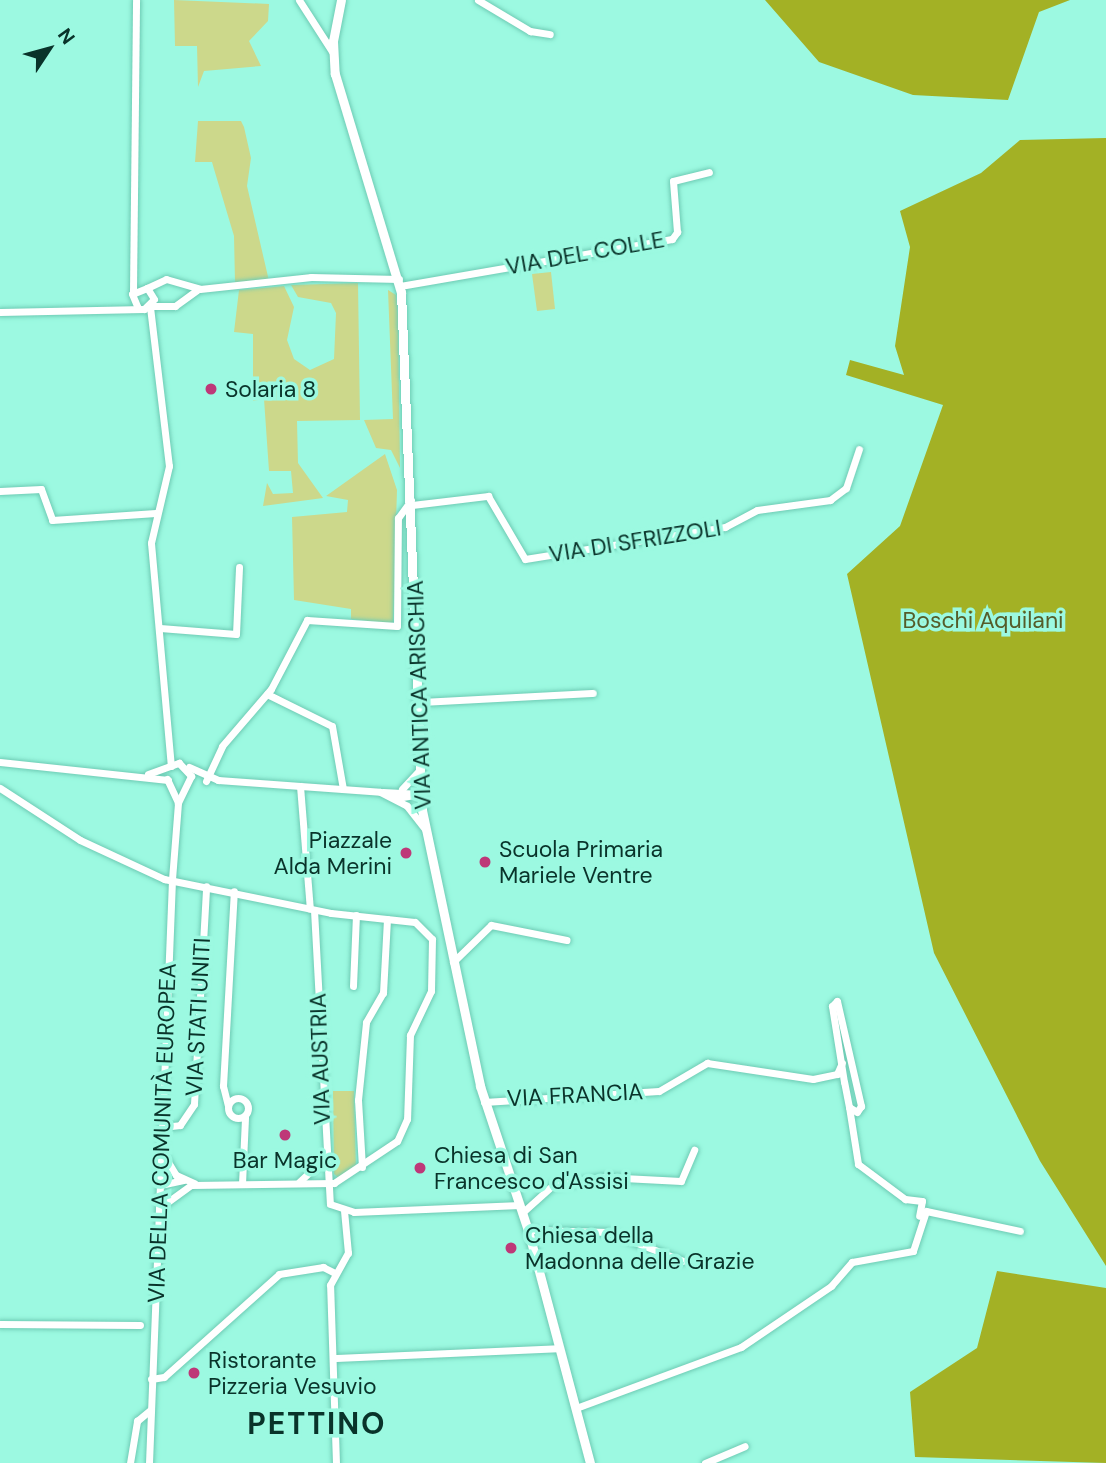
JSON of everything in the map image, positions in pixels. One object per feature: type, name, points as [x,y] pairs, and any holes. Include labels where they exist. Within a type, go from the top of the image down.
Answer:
[{"type":"main road","name":"VIA ANTICA ARISCHIA","points":[[341,0],[332,53],[400,282],[420,702],[420,794],[426,830],[484,1102],[528,1230],[590,1463]]},
{"type":"street","points":[[136,0],[138,263],[133,293],[149,332]]},
{"type":"street","points":[[299,0],[332,53]]},
{"type":"street","points":[[478,0],[530,31],[550,34]]},
{"type":"street","name":"VIA DEL COLLE","points":[[400,282],[671,239],[677,232],[673,181],[709,172]]},
{"type":"street","points":[[138,263],[146,287],[154,295],[149,332],[168,456],[167,485],[156,513],[151,543],[172,742],[169,782]]},
{"type":"street","points":[[107,306],[166,279],[200,289],[274,283],[400,282]]},
{"type":"street","points":[[181,301],[182,285]]},
{"type":"street","points":[[0,312],[107,306],[151,307],[181,301],[200,289]]},
{"type":"street","name":"VIA DI SFRIZZOLI","points":[[412,503],[488,496],[525,559],[725,527],[757,510],[830,500],[846,488],[859,449]]},
{"type":"street","points":[[0,491],[43,490],[52,520],[156,513]]},
{"type":"street","points":[[206,779],[234,729],[267,694],[310,619],[397,626],[398,518],[412,503]]},
{"type":"street","points":[[160,628],[236,634],[239,567]]},
{"type":"street","points":[[420,702],[593,693]]},
{"type":"street","points":[[267,694],[332,726],[343,789]]},
{"type":"street","points":[[172,742],[186,766],[206,779]]},
{"type":"street","points":[[3,761],[148,774],[186,785],[206,779],[218,779],[420,794]]},
{"type":"street","points":[[148,774],[170,766],[186,766]]},
{"type":"street","name":"VIA DELLA COMUNITÀ EUROPEA","points":[[149,1463],[172,880],[178,803],[186,785],[186,766]]},
{"type":"street","points":[[395,794],[420,770]]},
{"type":"street","name":"VIA DELLA COMUNITÀ EUROPEA","points":[[169,782],[178,803]]},
{"type":"street","name":"VIA AUSTRIA","points":[[300,786],[312,909],[325,1183],[331,1206],[344,1211]]},
{"type":"street","points":[[0,788],[80,840],[172,880],[312,909],[420,925],[432,939],[430,995],[410,1035],[406,1125],[362,1167],[325,1183],[160,1185]]},
{"type":"street","points":[[395,794],[426,830]]},
{"type":"street","name":"VIA STATI UNITI","points":[[162,1127],[180,1125],[194,1104],[206,886]]},
{"type":"street","points":[[234,891],[223,1086],[228,1106],[241,1118],[245,1128],[242,1184]]},
{"type":"street","points":[[353,986],[356,915]]},
{"type":"street","points":[[362,1167],[358,1100],[366,1022],[383,993],[387,919]]},
{"type":"street","points":[[453,962],[491,925],[567,940]]},
{"type":"street","points":[[432,939],[447,937]]},
{"type":"street","points":[[433,951],[450,948]]},
{"type":"street","points":[[576,1408],[741,1348],[831,1286],[852,1262],[913,1251],[922,1201],[905,1199],[858,1164],[849,1128],[849,1107],[832,1006],[838,1001],[861,1106],[849,1128]]},
{"type":"street","name":"VIA FRANCIA","points":[[484,1102],[659,1091],[707,1063],[825,1078],[846,1091]]},
{"type":"street","points":[[825,1078],[837,1074],[842,1063]]},
{"type":"street","points":[[228,1106],[244,1100],[241,1118]]},
{"type":"street","points":[[849,1107],[857,1112]]},
{"type":"street","points":[[161,1148],[184,1184]]},
{"type":"street","points":[[336,1463],[335,1273],[348,1253],[344,1211],[521,1209],[558,1184],[604,1177],[681,1181],[694,1150]]},
{"type":"street","points":[[295,1184],[324,1158]]},
{"type":"street","points":[[159,1208],[184,1184]]},
{"type":"street","points":[[919,1217],[936,1210],[1020,1231]]},
{"type":"street","points":[[528,1230],[609,1232],[683,1261]]},
{"type":"street","points":[[151,1379],[164,1377],[279,1274],[323,1267],[335,1273]]},
{"type":"street","points":[[0,1324],[140,1325]]},
{"type":"street","points":[[334,1358],[560,1348]]},
{"type":"street","points":[[130,1463],[137,1421],[150,1410]]},
{"type":"street","points":[[705,1463],[745,1447]]},
{"type":"green space","points":[[174,0],[269,4],[268,21],[249,41],[261,66],[204,71],[198,87],[197,46],[175,46]]},
{"type":"green space","points":[[765,0],[1070,0],[1039,12],[1008,100],[913,95],[819,62]]},
{"type":"green space","points":[[198,121],[241,121],[244,127],[251,158],[247,186],[269,281],[235,282],[234,236],[212,162],[195,162]]},
{"type":"green space","name":"Boschi Aquilani","points":[[1106,138],[1106,1266],[1040,1161],[934,953],[847,574],[900,526],[943,405],[846,375],[850,360],[904,375],[895,346],[910,247],[900,211],[981,173],[1020,140]]},
{"type":"green space","points":[[551,272],[555,309],[537,311],[532,274]]},
{"type":"green space","points":[[358,283],[360,420],[297,421],[298,463],[323,498],[263,506],[267,483],[273,494],[293,493],[291,471],[269,471],[264,399],[253,401],[253,334],[234,332],[239,290],[284,286],[294,307],[287,340],[294,359],[310,370],[334,359],[336,313],[331,303],[298,297],[291,285]]},
{"type":"green space","points":[[388,290],[396,295],[398,316],[400,468],[391,450],[376,448],[364,420],[393,419]]},
{"type":"green space","points":[[385,454],[397,490],[393,624],[351,619],[351,609],[294,600],[292,517],[347,512],[348,500],[326,496]]},
{"type":"green space","points":[[333,1091],[354,1091],[356,1168],[341,1180],[334,1174]]},
{"type":"green space","points":[[997,1271],[1106,1288],[1106,1463],[915,1457],[910,1392],[977,1348]]},
{"type":"place","name":"Solaria 8","points":[[211,389]]},
{"type":"place","name":"Piazzale Alda Merini","points":[[406,853]]},
{"type":"place","name":"Scuola Primaria Mariele Ventre","points":[[485,862]]},
{"type":"place","name":"Bar Magic","points":[[285,1135]]},
{"type":"place","name":"Chiesa di San Francesco d'Assisi","points":[[420,1168]]},
{"type":"place","name":"Chiesa della Madonna delle Grazie","points":[[511,1248]]},
{"type":"place","name":"Ristorante Pizzeria Vesuvio","points":[[194,1373]]},
{"type":"district","name":"PETTINO","points":[[317,1424]]}]
